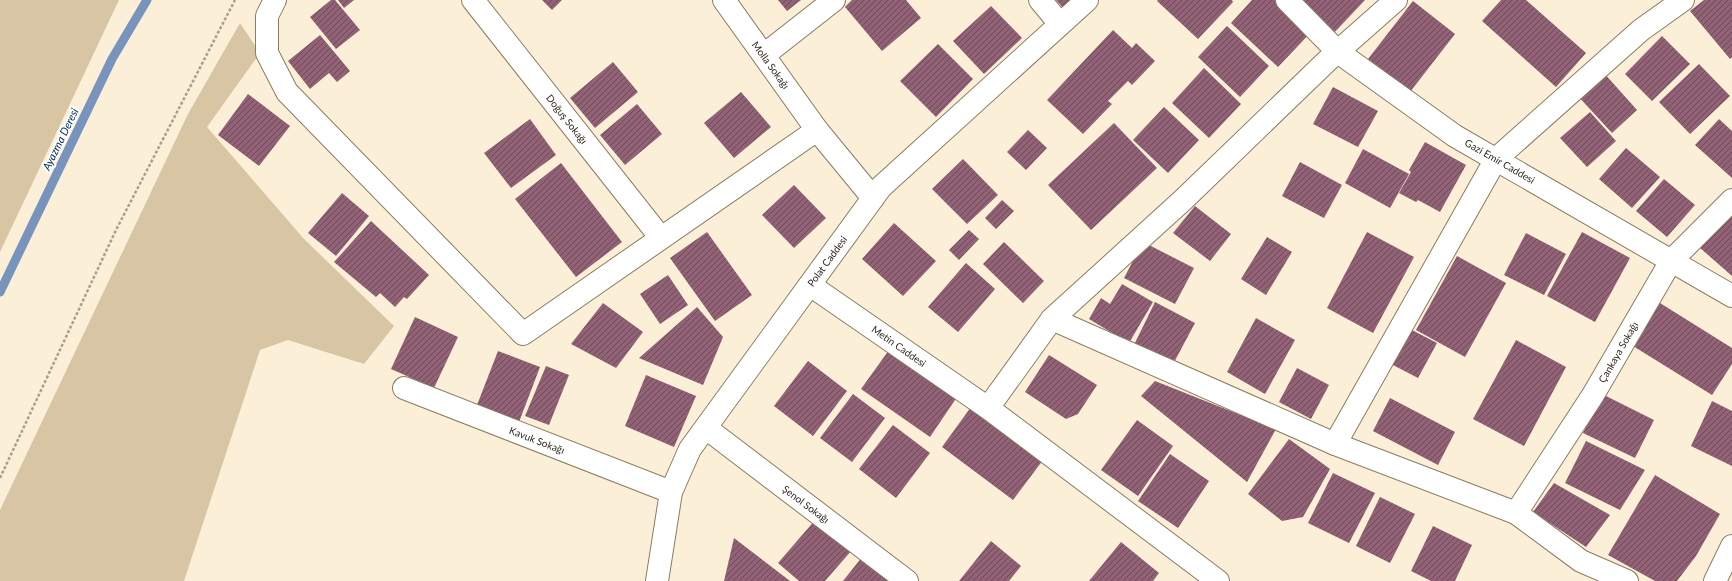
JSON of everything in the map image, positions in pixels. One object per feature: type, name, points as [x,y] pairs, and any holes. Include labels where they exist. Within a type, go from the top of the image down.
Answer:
[{"type":"street","points":[[275,0],[267,16],[267,53],[287,92],[523,334],[817,130]]},
{"type":"street","name":"Doğuş Sokağı","points":[[473,0],[661,238]]},
{"type":"street","name":"Molla Sokağı","points":[[724,0],[817,130],[873,198]]},
{"type":"street","points":[[764,55],[834,0]]},
{"type":"street","points":[[1040,0],[1060,24]]},
{"type":"street","name":"Polat Caddesi","points":[[657,581],[671,492],[690,449],[881,186],[1087,0]]},
{"type":"street","name":"Gazi Emir Caddesi","points":[[1286,0],[1338,52],[1455,136],[1732,296]]},
{"type":"street","points":[[988,408],[1052,319],[1183,200],[1338,52],[1396,0]]},
{"type":"street","points":[[1335,444],[1496,159],[1641,30],[1683,0]]},
{"type":"street","name":"Çankaya Sokağı","points":[[1516,513],[1593,395],[1670,260],[1732,200]]},
{"type":"street","name":"Metin Caddesi","points":[[810,285],[988,408],[1218,581]]},
{"type":"street","points":[[1052,319],[1335,444],[1516,513],[1581,561],[1627,581]]},
{"type":"street","name":"Kavuk Sokağı","points":[[404,388],[671,492]]},
{"type":"street","name":"Şenol Sokağı","points":[[706,428],[907,581]]},
{"type":"street","points":[[1715,581],[1732,546]]},
{"type":"path","points":[[0,478],[116,230],[235,0]]},
{"type":"shaded area","points":[[0,0],[119,0],[0,252]]},
{"type":"shaded area","points":[[240,23],[260,53],[207,127],[304,239],[394,326],[364,364],[288,340],[260,350],[184,581],[0,581],[0,510],[188,114]]},
{"type":"building","points":[[331,0],[335,0],[360,30],[336,49],[310,17]]},
{"type":"building","points":[[338,0],[354,0],[344,8]]},
{"type":"building","points":[[542,0],[562,0],[552,10]]},
{"type":"building","points":[[778,0],[801,0],[787,11]]},
{"type":"building","points":[[852,0],[906,0],[921,18],[882,51],[845,7]]},
{"type":"building","points":[[1056,0],[1075,0],[1064,9]]},
{"type":"building","points":[[1232,0],[1233,2],[1198,39],[1157,1]]},
{"type":"building","points":[[1252,0],[1283,0],[1314,29],[1278,67],[1231,23]]},
{"type":"building","points":[[1302,0],[1365,0],[1332,35]]},
{"type":"building","points":[[1501,0],[1526,0],[1586,53],[1556,87],[1482,21]]},
{"type":"building","points":[[1704,0],[1732,0],[1732,57],[1730,59],[1690,11]]},
{"type":"building","points":[[1413,1],[1455,34],[1410,92],[1368,59]]},
{"type":"building","points":[[991,6],[1022,38],[984,74],[953,41]]},
{"type":"building","points":[[1227,26],[1269,66],[1240,97],[1198,57]]},
{"type":"building","points":[[1113,30],[1132,48],[1136,43],[1155,61],[1132,85],[1128,81],[1108,101],[1112,104],[1083,134],[1047,100]]},
{"type":"building","points":[[320,35],[350,71],[337,82],[329,73],[310,89],[288,61]]},
{"type":"building","points":[[1662,36],[1690,64],[1652,101],[1625,74]]},
{"type":"building","points":[[938,44],[973,79],[936,117],[900,81]]},
{"type":"building","points":[[613,62],[638,92],[595,128],[570,98]]},
{"type":"building","points":[[1699,64],[1730,96],[1690,134],[1659,102]]},
{"type":"building","points":[[1204,68],[1241,104],[1209,138],[1172,103]]},
{"type":"building","points":[[1603,72],[1637,110],[1612,133],[1577,95]]},
{"type":"building","points":[[1333,87],[1378,111],[1358,147],[1313,124]]},
{"type":"building","points":[[741,92],[771,127],[734,158],[704,123]]},
{"type":"building","points":[[248,94],[290,126],[259,166],[218,135]]},
{"type":"building","points":[[637,104],[662,134],[625,165],[600,135]]},
{"type":"building","points":[[1164,107],[1199,140],[1168,173],[1133,140]]},
{"type":"building","points":[[1590,112],[1616,141],[1587,167],[1560,138]]},
{"type":"building","points":[[530,119],[556,155],[511,188],[484,153]]},
{"type":"building","points":[[1719,119],[1732,131],[1732,178],[1695,145]]},
{"type":"building","points":[[1114,123],[1157,168],[1091,230],[1048,185]]},
{"type":"building","points":[[1028,130],[1047,148],[1026,170],[1007,152]]},
{"type":"building","points":[[1425,142],[1466,165],[1440,212],[1418,200],[1416,202],[1399,193],[1411,172],[1409,170]]},
{"type":"building","points":[[1626,148],[1660,177],[1632,208],[1599,179]]},
{"type":"building","points":[[1363,149],[1409,174],[1390,208],[1345,183]]},
{"type":"building","points":[[963,159],[998,195],[967,224],[932,189]]},
{"type":"building","points":[[1300,162],[1342,185],[1324,218],[1282,196]]},
{"type":"building","points":[[561,163],[622,242],[576,277],[515,199]]},
{"type":"building","points":[[1664,179],[1695,205],[1667,237],[1636,211]]},
{"type":"building","points":[[794,185],[826,218],[794,248],[762,215]]},
{"type":"building","points":[[342,193],[369,216],[336,256],[308,233]]},
{"type":"building","points":[[1002,200],[1014,211],[996,229],[985,218]]},
{"type":"building","points":[[1195,206],[1231,234],[1210,261],[1173,233]]},
{"type":"building","points":[[1732,211],[1732,276],[1699,247]]},
{"type":"building","points":[[371,221],[429,275],[407,299],[404,297],[395,307],[380,293],[376,297],[334,262]]},
{"type":"building","points":[[894,223],[936,261],[903,296],[862,259]]},
{"type":"building","points":[[969,230],[979,239],[959,260],[949,250]]},
{"type":"building","points":[[707,232],[752,295],[715,321],[670,258]]},
{"type":"building","points":[[1367,232],[1414,257],[1373,333],[1327,308]]},
{"type":"building","points":[[1582,232],[1630,258],[1595,322],[1547,296]]},
{"type":"building","points":[[1526,233],[1566,254],[1544,295],[1504,275]]},
{"type":"building","points":[[1267,237],[1292,252],[1266,295],[1241,279]]},
{"type":"building","points":[[1004,242],[1044,281],[1023,303],[983,264]]},
{"type":"building","points":[[1143,242],[1194,268],[1175,304],[1124,278]]},
{"type":"building","points":[[1457,256],[1506,283],[1465,357],[1416,330]]},
{"type":"building","points":[[966,263],[995,289],[958,332],[928,307]]},
{"type":"building","points":[[668,275],[688,305],[660,324],[640,294]]},
{"type":"building","points":[[1122,284],[1153,302],[1129,343],[1089,319],[1101,298],[1110,304]]},
{"type":"building","points":[[1155,302],[1195,323],[1171,368],[1132,349]]},
{"type":"building","points":[[603,303],[643,332],[616,368],[571,344]]},
{"type":"building","points":[[1660,303],[1732,348],[1732,364],[1712,395],[1633,346]]},
{"type":"building","points":[[697,307],[723,337],[703,385],[639,358]]},
{"type":"building","points":[[415,317],[458,337],[434,388],[391,369]]},
{"type":"building","points":[[1256,318],[1295,340],[1265,394],[1227,372]]},
{"type":"building","points":[[1410,329],[1437,343],[1418,378],[1391,364]]},
{"type":"building","points":[[1516,340],[1566,367],[1524,446],[1473,419]]},
{"type":"building","points":[[889,350],[957,397],[930,437],[861,389]]},
{"type":"building","points":[[498,351],[540,367],[519,422],[477,405]]},
{"type":"building","points":[[1049,355],[1097,385],[1078,414],[1066,419],[1025,392]]},
{"type":"building","points":[[808,361],[847,391],[813,436],[774,406]]},
{"type":"building","points":[[546,366],[569,375],[549,425],[525,416]]},
{"type":"building","points":[[1297,368],[1329,385],[1311,419],[1279,402]]},
{"type":"building","points":[[646,375],[696,396],[674,447],[625,426]]},
{"type":"building","points":[[1155,381],[1276,429],[1247,482],[1141,396]]},
{"type":"building","points":[[853,394],[885,418],[852,462],[820,438]]},
{"type":"building","points":[[1602,394],[1654,420],[1635,458],[1583,433]]},
{"type":"building","points":[[1390,398],[1455,432],[1438,465],[1373,431]]},
{"type":"building","points":[[1712,401],[1732,411],[1732,466],[1691,446]]},
{"type":"building","points":[[971,407],[1043,460],[1013,500],[942,447]]},
{"type":"building","points":[[1137,420],[1173,446],[1138,496],[1101,470]]},
{"type":"building","points":[[893,425],[930,453],[896,498],[859,469]]},
{"type":"building","points":[[1289,439],[1330,469],[1303,517],[1282,521],[1248,494]]},
{"type":"building","points":[[1586,441],[1645,470],[1620,510],[1565,483]]},
{"type":"building","points":[[1170,454],[1209,481],[1178,528],[1138,501]]},
{"type":"building","points":[[1333,473],[1375,493],[1349,543],[1308,523]]},
{"type":"building","points":[[1655,475],[1720,514],[1696,556],[1677,581],[1655,581],[1608,555]]},
{"type":"building","points":[[1554,483],[1610,515],[1586,547],[1533,512]]},
{"type":"building","points":[[1380,497],[1415,514],[1390,563],[1356,546]]},
{"type":"building","points":[[816,519],[852,550],[825,581],[799,581],[778,563]]},
{"type":"building","points":[[1433,526],[1472,545],[1455,581],[1431,581],[1411,571]]},
{"type":"building","points":[[734,538],[790,581],[724,581]]},
{"type":"building","points":[[991,541],[1021,566],[1009,581],[959,581]]},
{"type":"building","points":[[1121,542],[1159,573],[1153,581],[1089,581]]},
{"type":"building","points":[[862,557],[893,581],[843,581]]},
{"type":"waterway","name":"Ayazma Deresi","points":[[0,292],[112,59],[147,0]]}]
